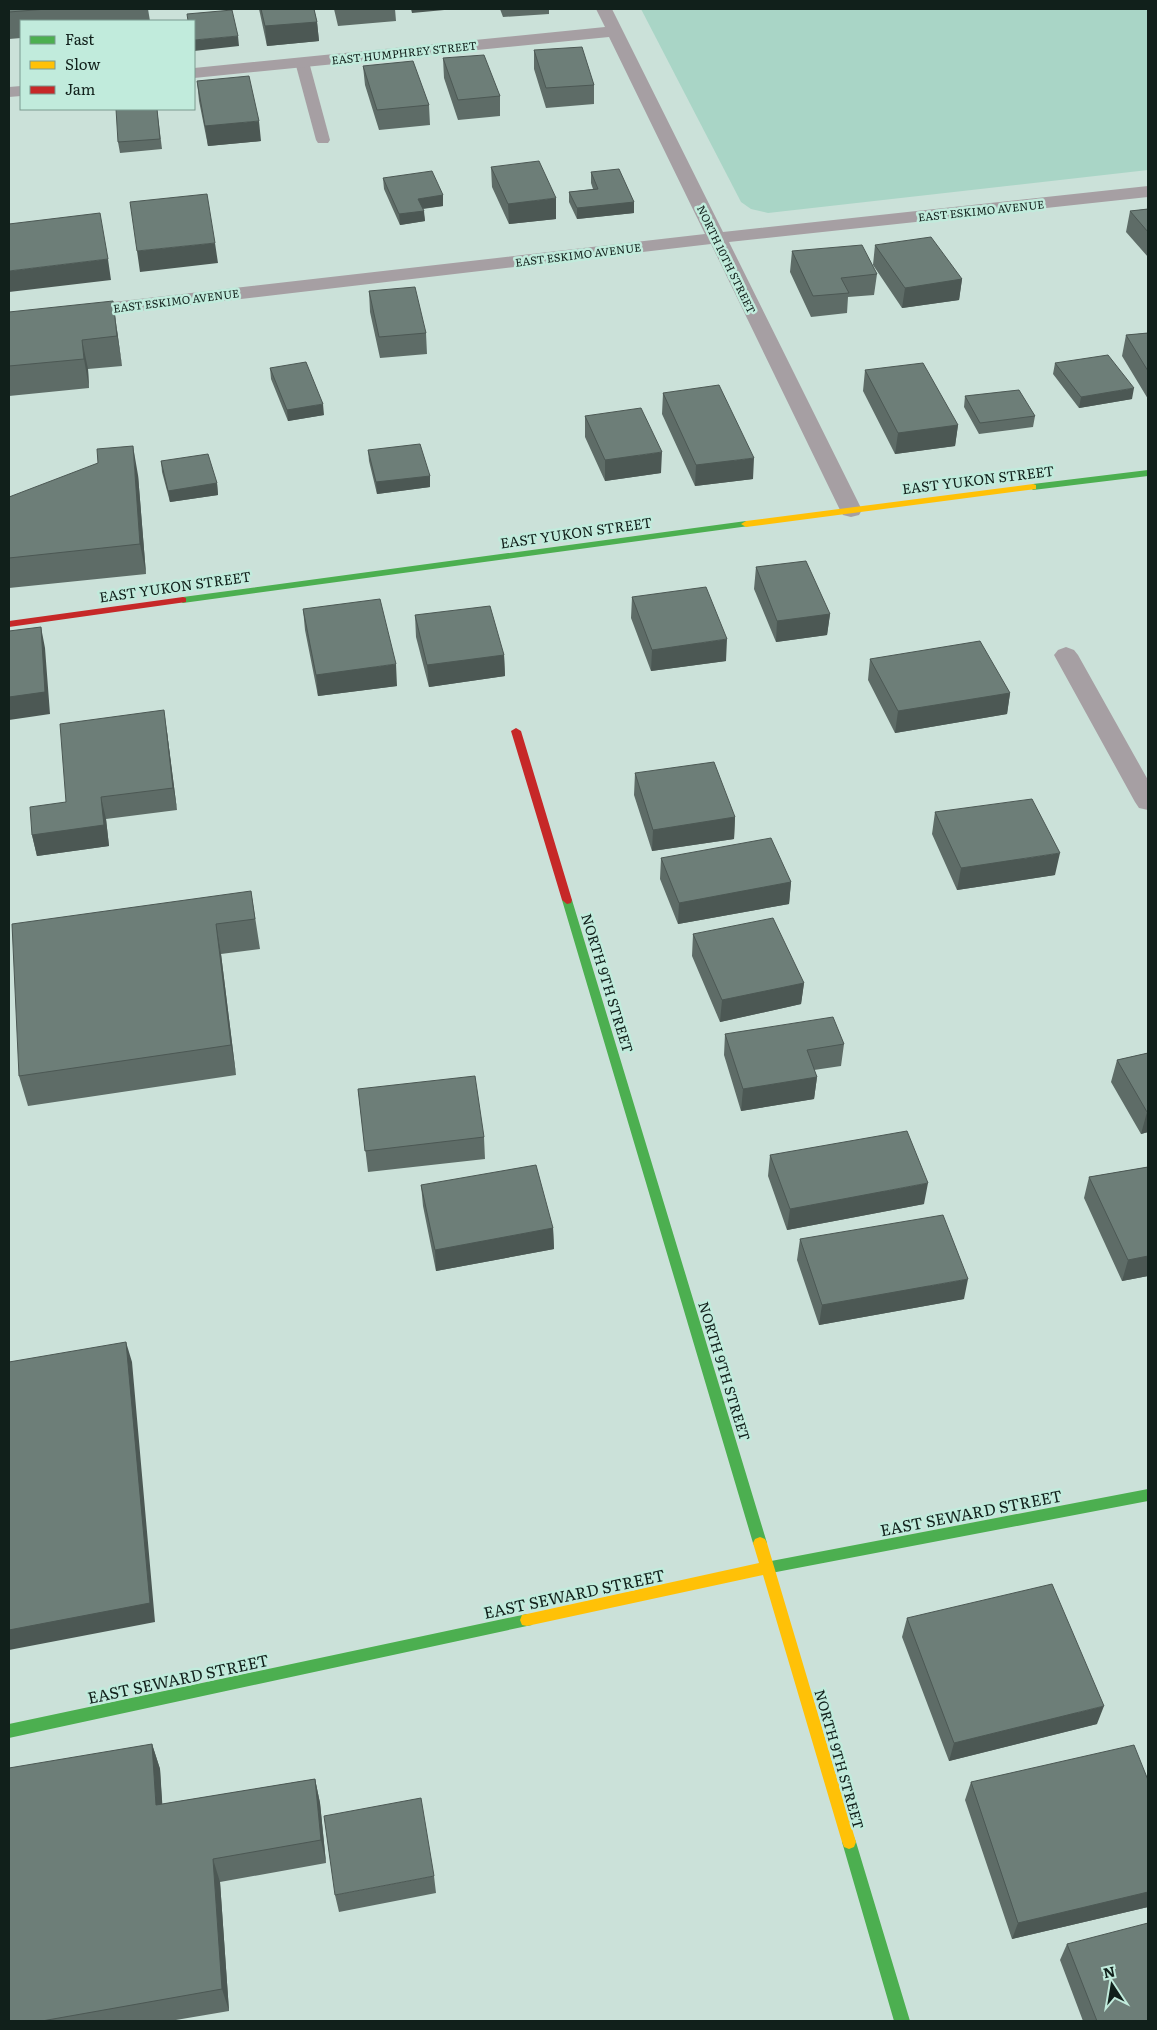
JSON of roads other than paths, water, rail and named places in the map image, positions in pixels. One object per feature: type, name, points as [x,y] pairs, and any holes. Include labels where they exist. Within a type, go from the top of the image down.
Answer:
[{"type":"street","name":"NORTH 10TH STREET","points":[[604,9],[851,510]]},
{"type":"street","name":"EAST HUMPHREY STREET","points":[[195,73],[615,31]]},
{"type":"street","name":"EAST ESKIMO AVENUE","points":[[9,320],[717,238],[1148,192]]},
{"type":"street","name":"EAST YUKON STREET","points":[[9,624],[851,510],[1148,473]]},
{"type":"street","points":[[1066,655],[1148,802]]},
{"type":"street","name":"NORTH 9TH STREET","points":[[516,731],[902,2021]]},
{"type":"street","name":"EAST SEWARD STREET","points":[[9,1731],[768,1568],[1148,1495]]},
{"type":"lane","points":[[302,62],[323,140]]}]
